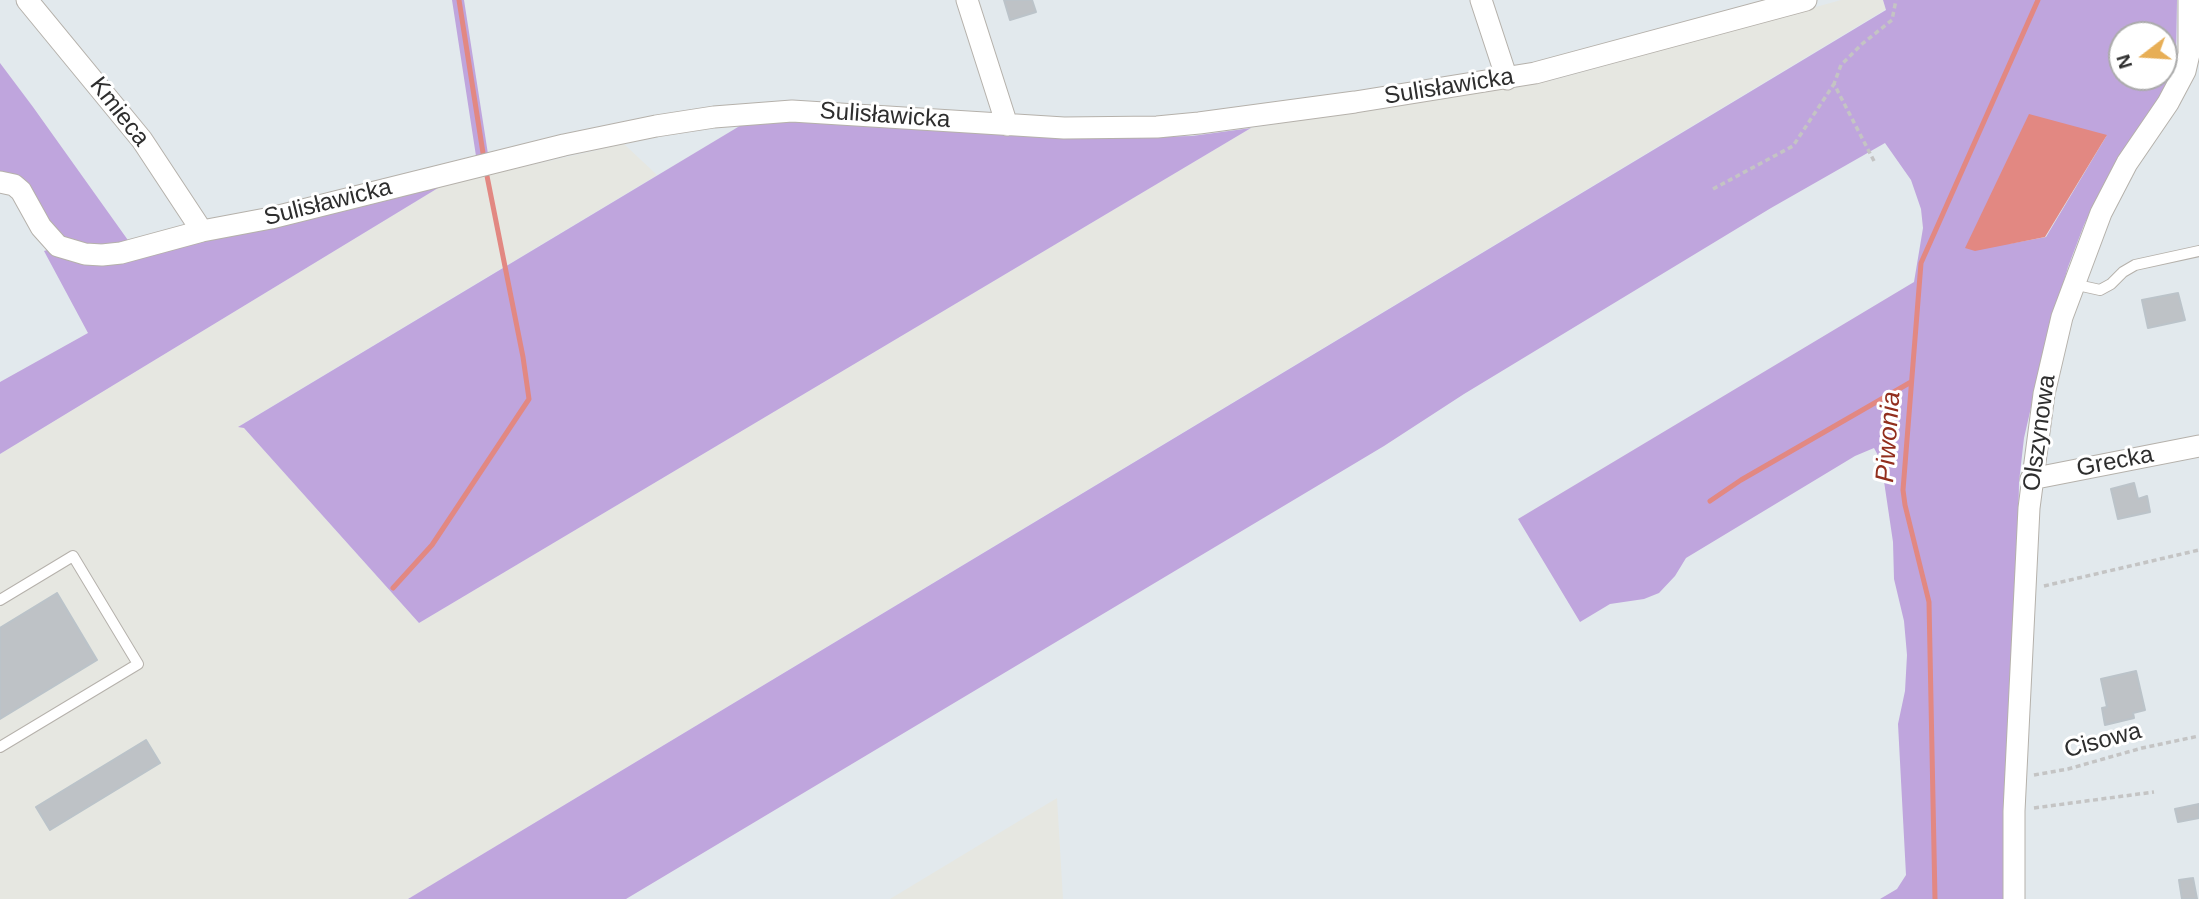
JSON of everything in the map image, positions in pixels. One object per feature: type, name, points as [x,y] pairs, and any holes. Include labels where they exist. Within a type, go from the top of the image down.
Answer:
[{"type":"street","name":"Kmieca","points":[[27,0],[142,140],[202,231]]},
{"type":"street","points":[[967,0],[1007,125]]},
{"type":"street","points":[[1481,0],[1507,79]]},
{"type":"street","name":"Sulisławicka","points":[[0,182],[14,185],[21,191],[49,238],[70,251],[102,255],[121,253],[202,231],[271,218],[564,145],[714,117],[792,111],[1007,125],[1112,128],[1199,123],[1507,79],[1566,66],[1806,0]]},
{"type":"street","name":"Olszynowa","points":[[2014,899],[2015,778],[2031,479],[2051,360],[2073,284],[2114,186],[2168,103],[2185,71],[2189,43],[2189,0]]},
{"type":"street","name":"Grecka","points":[[2031,479],[2199,446]]},
{"type":"lane","points":[[2073,284],[2100,289],[2135,265],[2199,251]]},
{"type":"lane","points":[[0,600],[73,556],[138,664],[0,747]]},
{"type":"path","points":[[1713,189],[1793,146],[1834,84],[1841,65],[1892,20],[1896,0]]},
{"type":"path","points":[[1834,84],[1874,161]]},
{"type":"path","points":[[2025,592],[2081,576],[2199,550]]},
{"type":"path","name":"Cisowa","points":[[2015,778],[2068,769],[2130,751],[2199,736]]},
{"type":"path","points":[[2014,811],[2154,792]]},
{"type":"shaded area","points":[[452,0],[464,0],[488,154],[476,156]]},
{"type":"shaded area","points":[[1841,0],[1883,0],[1886,9],[408,899],[0,899],[0,454],[443,185],[624,144],[657,175],[239,426],[244,428],[419,623],[1251,128],[1554,80]]},
{"type":"shaded area","points":[[1883,0],[2177,0],[2177,21],[2108,21],[2108,91],[2169,91],[2129,141],[2084,225],[2068,267],[2043,355],[2024,438],[2019,482],[2005,899],[1880,899],[1897,889],[1906,875],[1898,724],[1905,691],[1907,655],[1904,621],[1894,579],[1893,542],[1881,461],[1874,448],[1855,456],[1686,558],[1675,576],[1659,593],[1644,599],[1610,604],[1580,622],[1518,519],[1914,282],[1923,228],[1921,209],[1911,180],[1885,143],[1771,208],[1464,394],[1384,446],[626,899],[408,899],[1886,10]],"holes":[[[2107,135],[2046,237],[2008,244]]]},
{"type":"shaded area","points":[[0,63],[130,243],[113,247],[63,241],[23,183],[13,174],[0,174]]},
{"type":"shaded area","points":[[2029,114],[2107,135],[2045,237],[1975,251],[1965,248]]},
{"type":"shaded area","points":[[780,121],[865,123],[1066,139],[1192,136],[1251,128],[419,623],[244,428],[238,427],[743,124]]},
{"type":"shaded area","points":[[443,185],[0,454],[0,382],[88,333],[44,251],[50,249],[59,254]]},
{"type":"shaded area","points":[[1057,798],[1063,899],[890,899]]},
{"type":"building","points":[[1004,0],[1032,0],[1036,12],[1010,20]]},
{"type":"building","points":[[2178,293],[2185,320],[2148,328],[2142,300]]},
{"type":"building","points":[[2134,483],[2138,499],[2147,496],[2150,512],[2118,519],[2111,489]]},
{"type":"building","points":[[57,593],[97,660],[0,719],[0,628]]},
{"type":"building","points":[[2136,671],[2145,710],[2133,713],[2134,718],[2105,725],[2102,708],[2107,707],[2101,679]]},
{"type":"building","points":[[146,740],[160,763],[50,830],[36,807]]},
{"type":"building","points":[[2199,804],[2199,818],[2178,822],[2175,809]]},
{"type":"building","points":[[2193,878],[2197,899],[2182,899],[2179,880]]},
{"type":"waterway","points":[[459,0],[483,153]]},
{"type":"waterway","name":"Piwonia","points":[[1935,899],[1929,602],[1903,490],[1921,263],[2038,0]]},
{"type":"waterway","points":[[393,588],[432,545],[529,399],[487,176]]},
{"type":"waterway","points":[[1710,501],[1741,480],[1911,382]]}]
